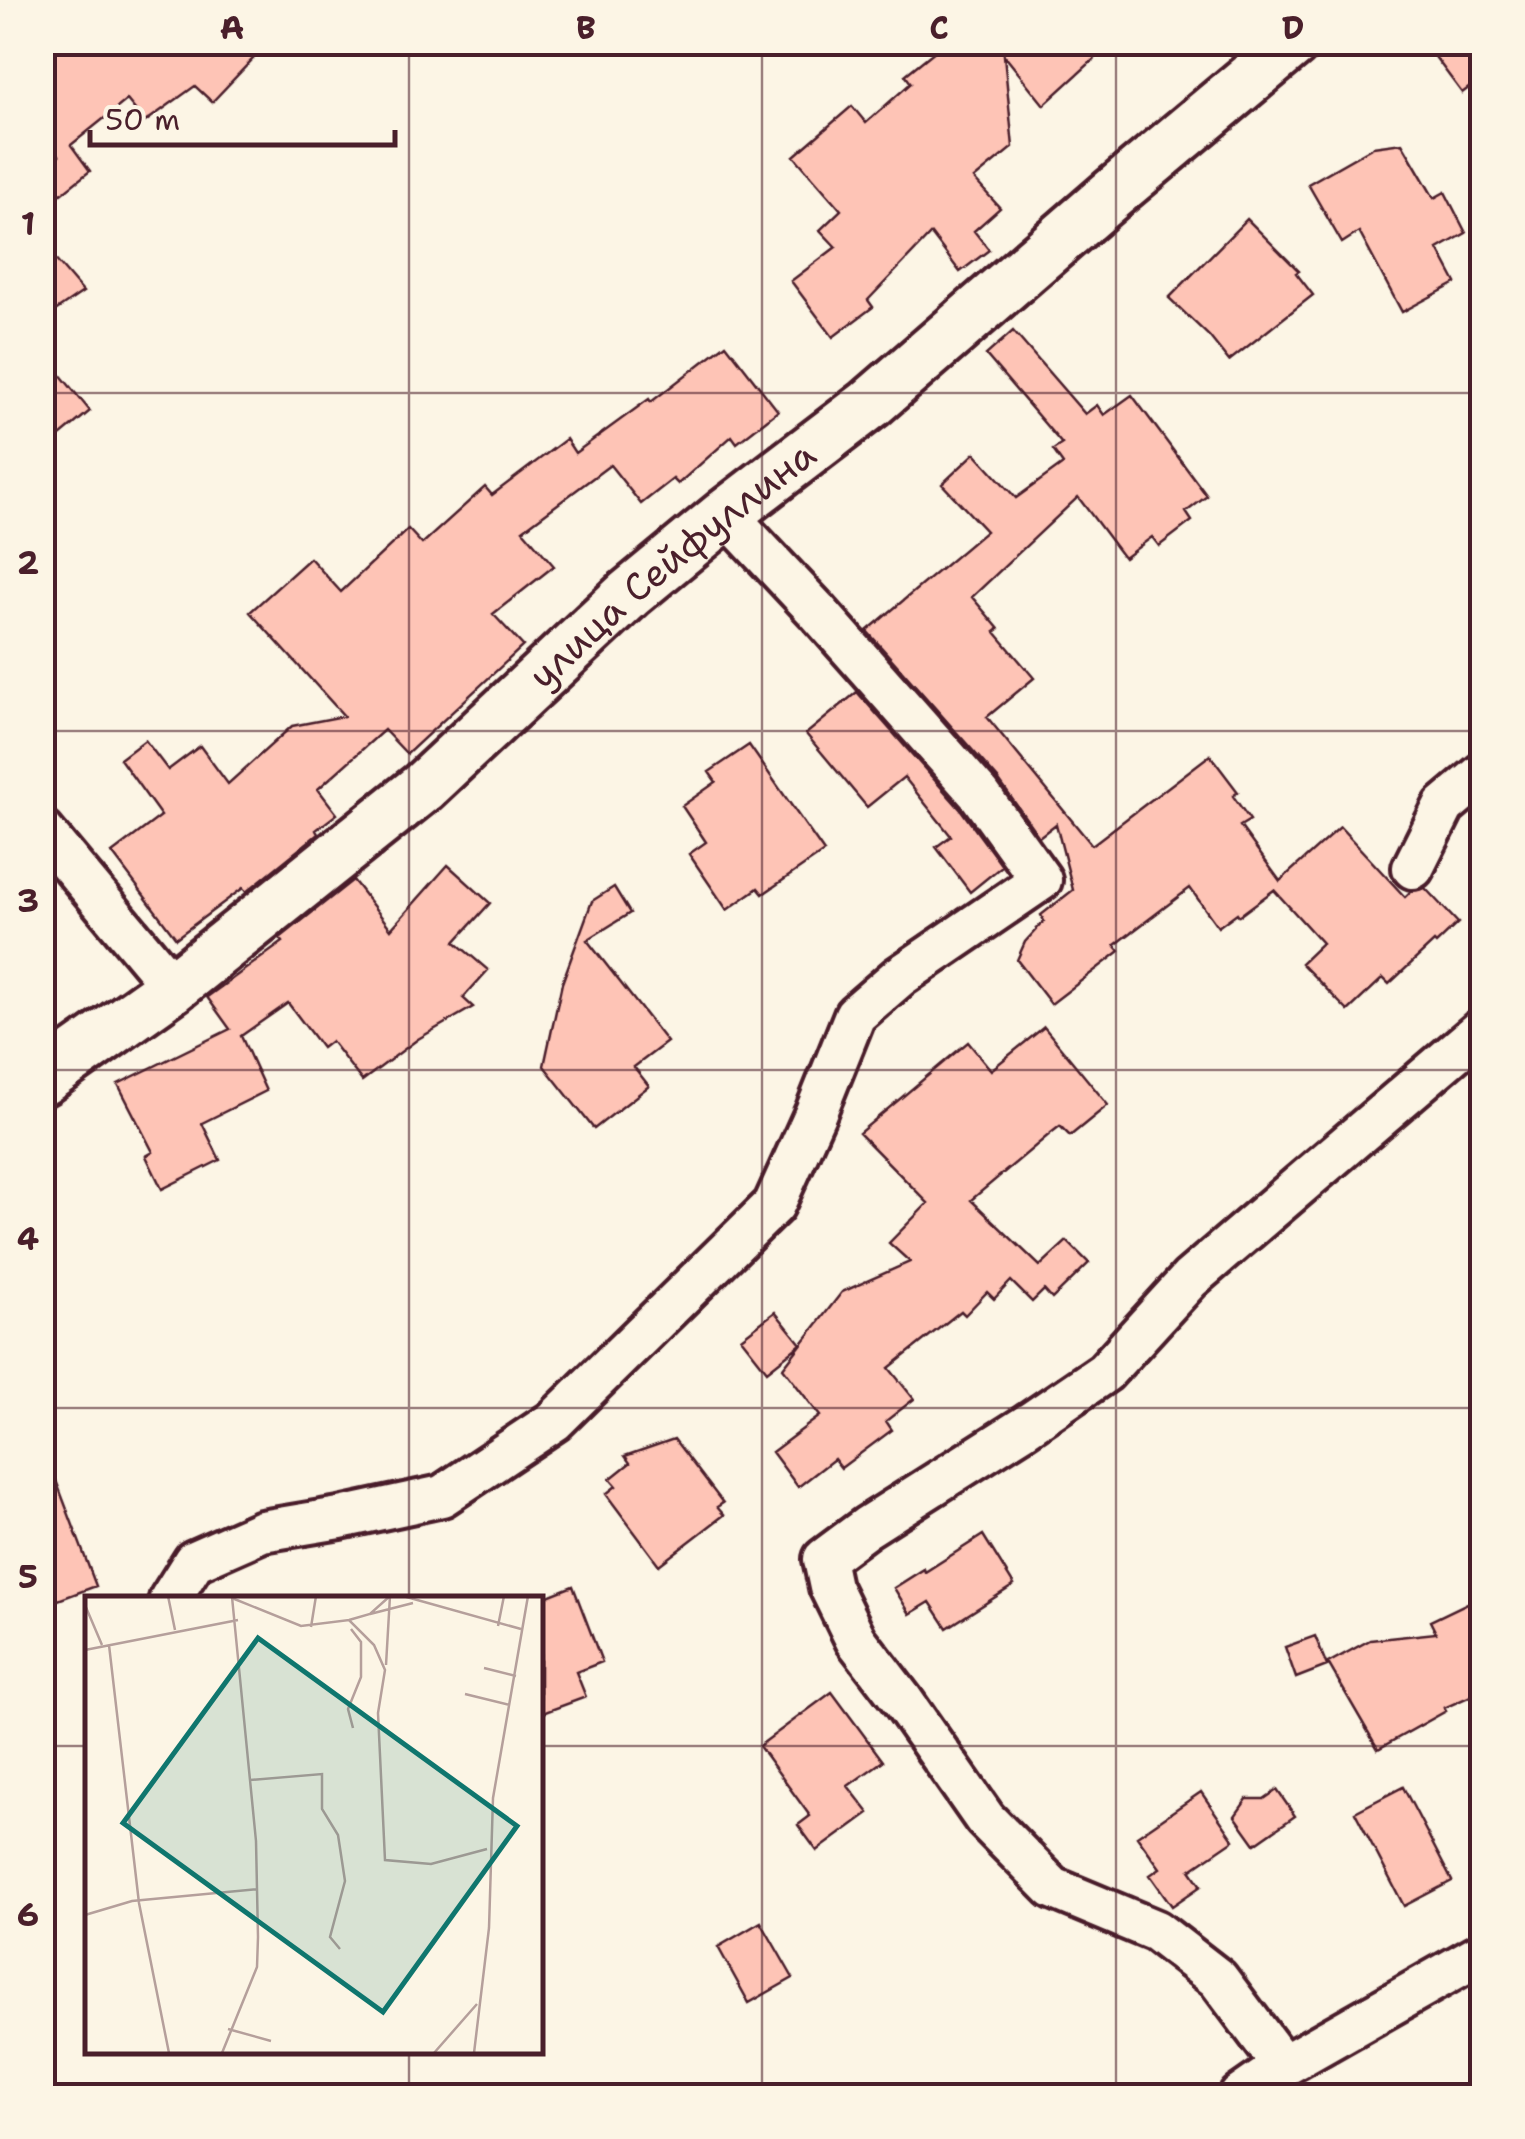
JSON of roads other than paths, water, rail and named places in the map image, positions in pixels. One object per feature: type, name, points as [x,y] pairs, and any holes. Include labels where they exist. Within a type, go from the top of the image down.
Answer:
[{"type":"street","name":"улица Сейфуллина","points":[[42,1080],[173,987],[423,787],[628,594],[870,404],[1294,42]]},
{"type":"street","points":[[172,1596],[194,1561],[262,1531],[442,1496],[554,1421],[774,1205],[855,1015],[899,977],[1041,880],[980,795],[726,514]]},
{"type":"street","points":[[1413,868],[1444,806],[1482,774]]},
{"type":"street","points":[[42,830],[173,987]]},
{"type":"street","points":[[1283,2066],[1218,1978],[1156,1931],[1053,1888],[985,1819],[856,1640],[830,1586],[824,1559],[1105,1372],[1190,1279],[1482,1029]]},
{"type":"street","points":[[1240,2096],[1283,2066],[1482,1952]]}]
